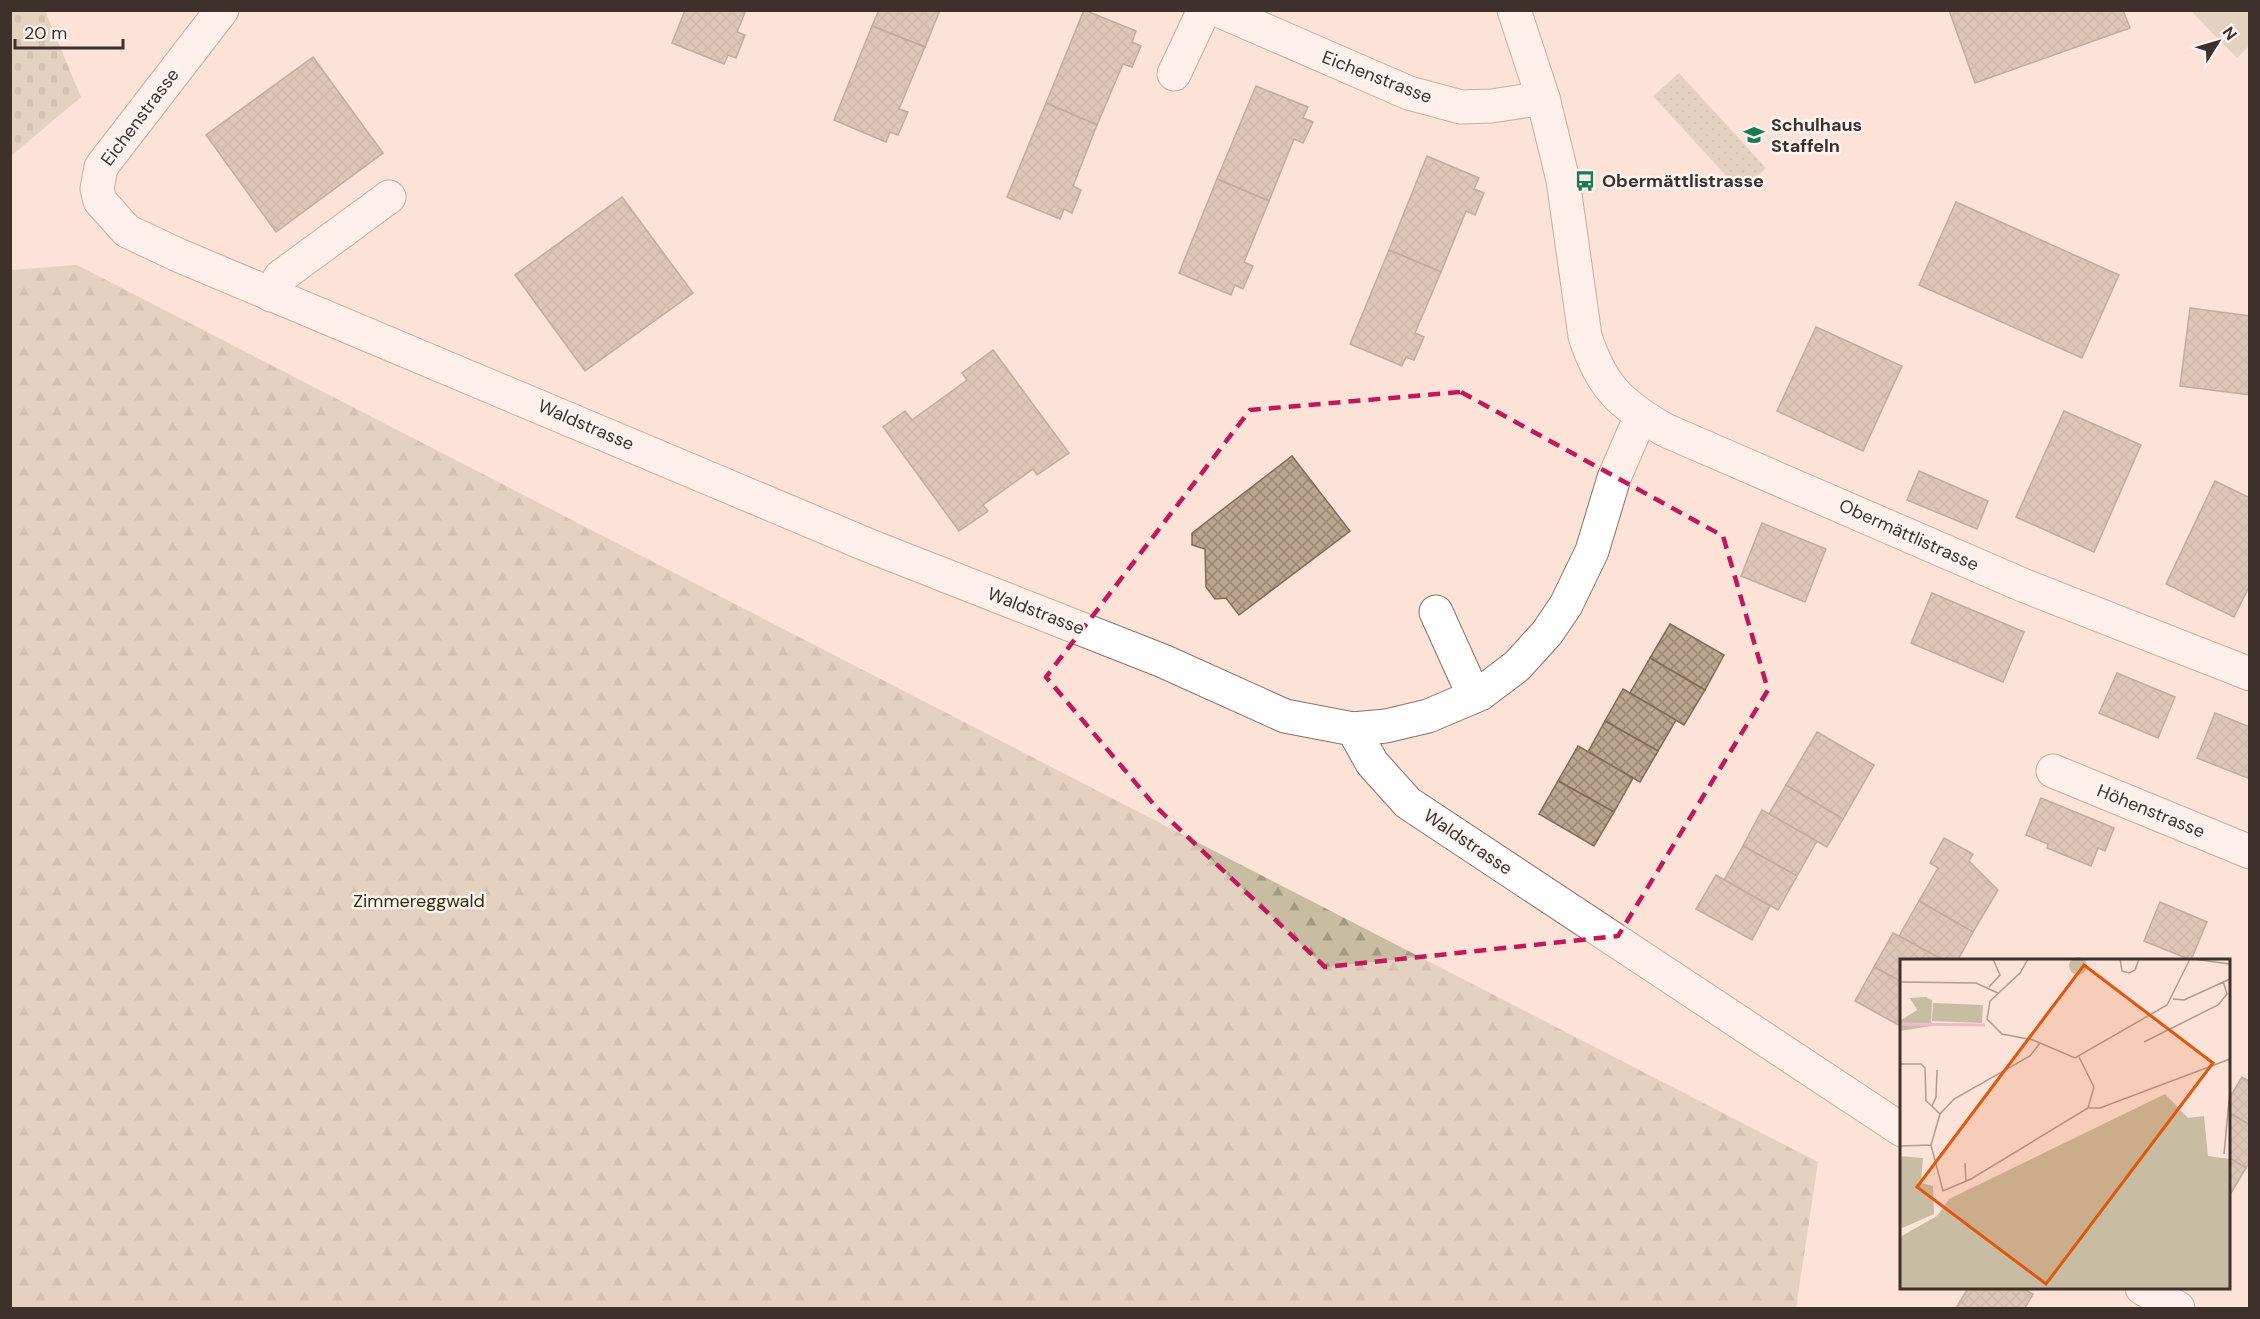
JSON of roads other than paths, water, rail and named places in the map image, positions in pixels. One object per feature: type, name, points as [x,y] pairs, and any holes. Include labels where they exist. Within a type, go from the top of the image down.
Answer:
[{"type":"street","name":"Eichenstrasse","points":[[100,201],[97,189],[101,167],[222,10]]},
{"type":"street","points":[[1174,74],[1204,10]]},
{"type":"street","name":"Eichenstrasse","points":[[1218,10],[1419,96],[1461,107],[1492,106],[1543,98]]},
{"type":"street","name":"Obermättlistrasse","points":[[1514,10],[1543,98],[1563,180],[1585,336],[1592,358],[1614,395],[1641,416],[1665,430],[2025,586],[2250,674]]},
{"type":"street","points":[[272,295],[280,277],[389,197]]},
{"type":"street","name":"Waldstrasse","points":[[100,201],[127,231],[272,295],[507,391],[870,546],[1163,661],[1285,716],[1353,729],[1372,763],[1408,803],[1900,1130]]},
{"type":"street","points":[[1353,729],[1423,717],[1474,696],[1517,666],[1547,633],[1566,605],[1592,551],[1614,478],[1641,416]]},
{"type":"street","points":[[1436,612],[1474,696]]},
{"type":"street","name":"Höhenstrasse","points":[[2053,771],[2250,852]]},
{"type":"street","points":[[2145,1289],[2178,1308]]},
{"type":"place","name":"Schulhaus Staffeln","points":[[1754,135]]},
{"type":"place","name":"Obermättlistrasse","points":[[1585,181]]},
{"type":"park label","name":"Zimmereggwald","points":[[419,901]]}]
